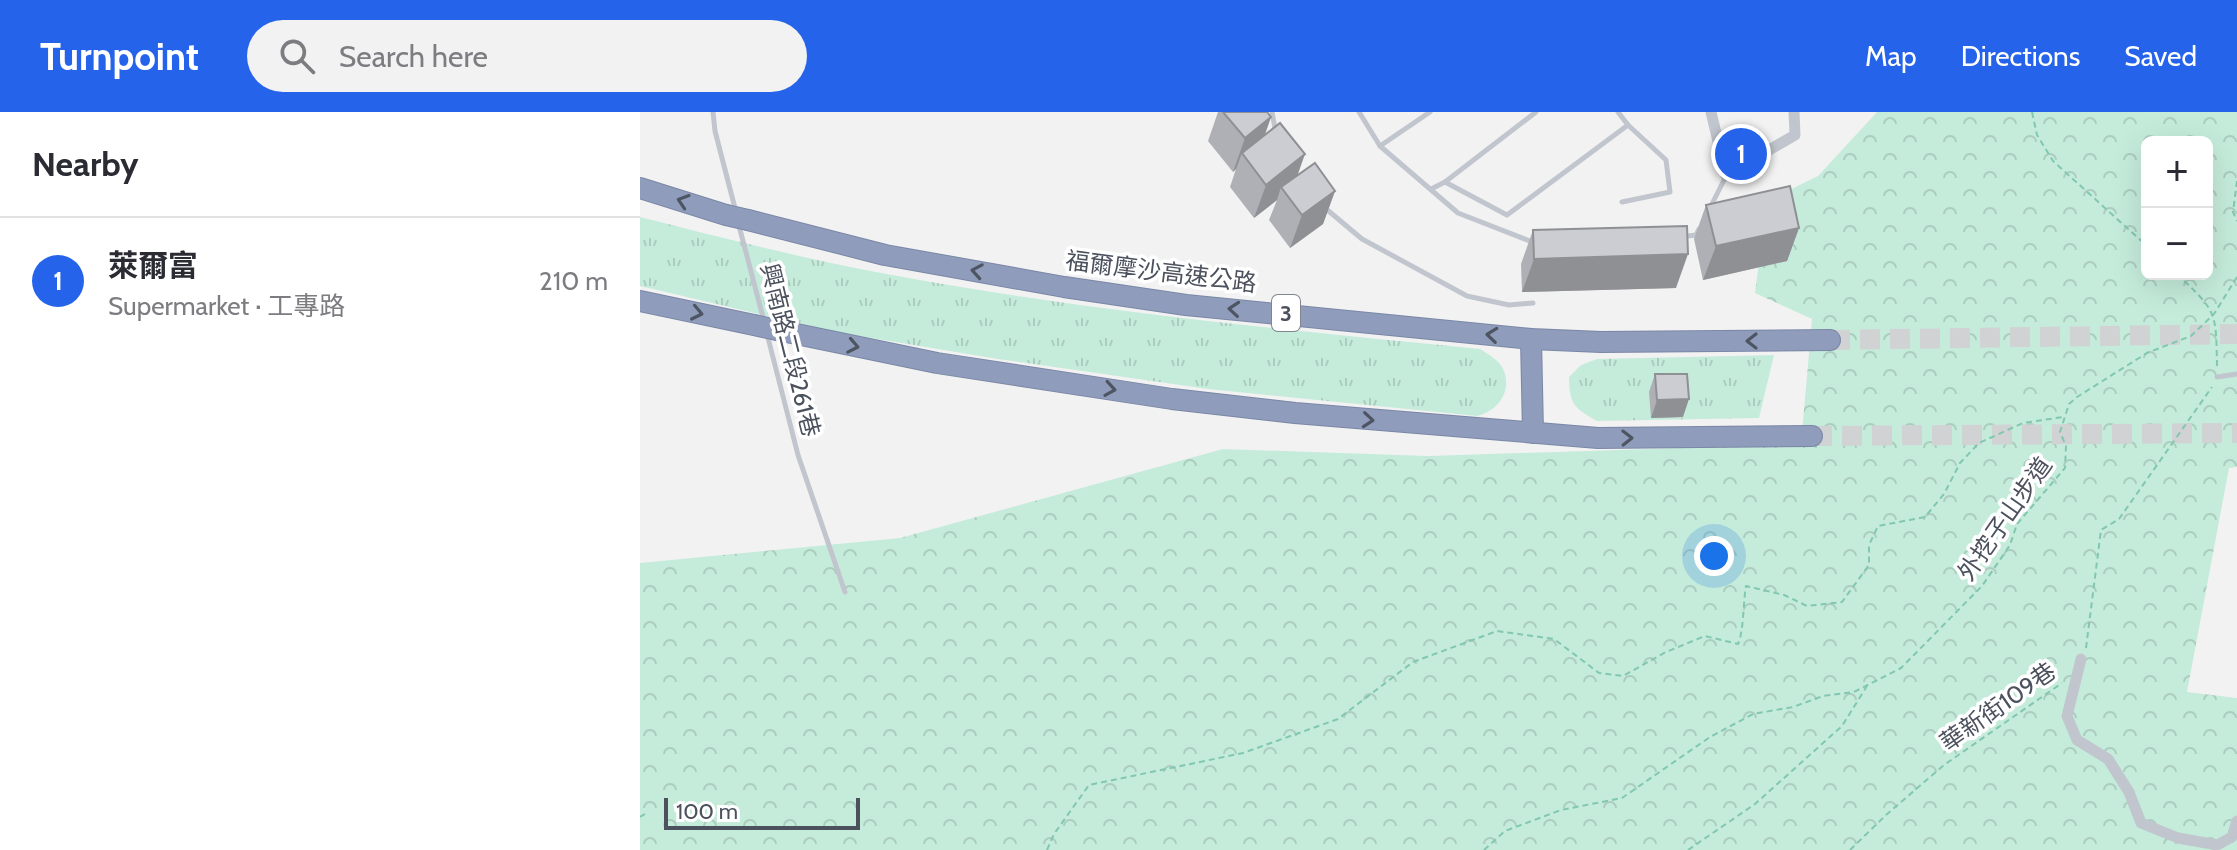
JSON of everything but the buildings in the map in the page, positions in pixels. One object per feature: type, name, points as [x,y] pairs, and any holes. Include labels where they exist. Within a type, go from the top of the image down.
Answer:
[{"type":"highway","name":"福爾摩沙高速公路","points":[[640,188],[726,215],[885,255],[1186,305],[1531,339],[1601,342],[1830,340]]},
{"type":"highway","points":[[640,301],[937,363],[1172,399],[1295,413],[1598,438],[1812,436]]},
{"type":"highway","points":[[1531,339],[1533,433]]},
{"type":"street","points":[[1711,112],[1726,175],[1795,135],[1794,112]]},
{"type":"street","points":[[2081,659],[2067,716],[2077,740],[2108,759],[2129,792],[2141,823],[2178,838],[2217,845],[2232,837],[2237,821]]},
{"type":"lane","name":"興南路二段261巷","points":[[713,112],[715,131],[798,455],[845,592]]},
{"type":"lane","points":[[1272,112],[1273,130],[1280,142]]},
{"type":"lane","points":[[1359,112],[1380,146],[1458,213],[1540,245]]},
{"type":"lane","points":[[1380,146],[1430,112]]},
{"type":"lane","points":[[1431,189],[1445,182],[1536,112]]},
{"type":"lane","points":[[1618,112],[1666,160],[1670,192],[1622,202]]},
{"type":"lane","points":[[1445,182],[1507,215],[1628,125]]},
{"type":"lane","points":[[1664,240],[1696,235],[1726,175]]},
{"type":"lane","points":[[1315,200],[1362,239],[1467,296],[1509,305],[1533,303]]},
{"type":"lane","points":[[2217,377],[2237,374]]},
{"type":"path","points":[[2032,112],[2037,135],[2053,161],[2141,241]]},
{"type":"path","points":[[2237,181],[2233,212],[2237,221]]},
{"type":"path","points":[[1047,850],[1054,834],[1089,785],[1243,753],[1338,719],[1413,662],[1497,631],[1554,639],[1599,673],[1623,676],[1666,652],[1705,636],[1738,644],[1742,636],[1741,611],[1746,586],[1784,595],[1807,606],[1842,602],[1869,565],[1869,545],[1878,526],[1925,517],[1944,494],[1960,463],[1979,443],[2023,423],[2063,417],[2069,404],[2077,397],[2147,353],[2191,336],[2214,314],[2237,277]]},
{"type":"path","points":[[2183,280],[2214,314],[2217,377]]},
{"type":"path","name":"華新街109巷","points":[[1850,850],[1944,765],[2069,678],[2088,643],[2101,530],[2119,519],[2205,399],[2217,377]]},
{"type":"path","name":"外挖子山步道","points":[[1484,850],[1505,831],[1519,825],[1561,810],[1622,798],[1710,737],[1753,714],[1793,707],[1823,696],[1854,692],[1901,668],[1982,586],[2010,545],[2017,524],[2065,468],[2066,446],[2060,432],[2063,417]]},
{"type":"path","points":[[1688,850],[1755,804],[1842,726],[1867,685]]},
{"type":"path","points":[[640,817],[645,814]]},
{"type":"green space","points":[[1877,112],[2237,112],[2237,467],[2229,468],[2187,692],[2237,698],[2237,850],[640,850],[640,563],[900,538],[1223,449],[1428,456],[1801,444],[1812,319],[1755,293],[1767,201],[1818,176]]},
{"type":"green space","points":[[640,217],[837,264],[941,284],[1095,307],[1480,349],[1502,367],[1506,387],[1501,400],[1491,410],[1477,416],[1208,389],[835,332],[640,286]]},
{"type":"green space","points":[[1774,355],[1759,418],[1597,421],[1574,404],[1570,393],[1569,377],[1581,365],[1597,359]]},
{"type":"tunnel","points":[[1830,340],[2237,334]]},
{"type":"tunnel","points":[[1812,436],[2237,433]]},
{"type":"place","name":"萊爾富","points":[[1741,154]]}]
